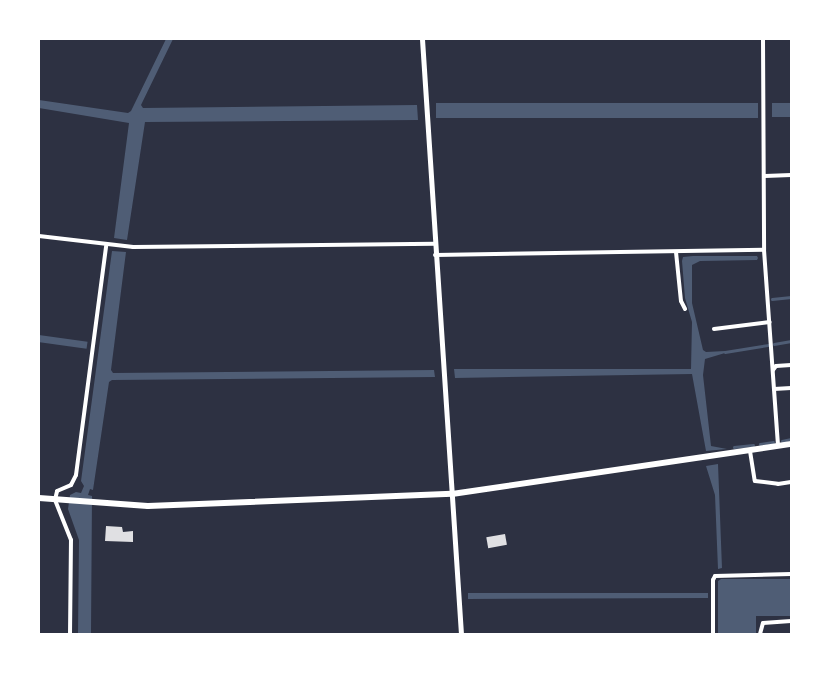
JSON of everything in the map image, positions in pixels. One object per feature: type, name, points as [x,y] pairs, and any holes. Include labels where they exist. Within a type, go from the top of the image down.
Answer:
[{"type":"main road","points":[[39,498],[148,506],[452,494],[791,444]]},
{"type":"street","points":[[422,39],[461,634]]},
{"type":"street","points":[[763,39],[764,250],[778,447]]},
{"type":"street","points":[[765,176],[791,175]]},
{"type":"street","points":[[39,236],[106,246],[435,244]]},
{"type":"street","points":[[70,634],[71,540],[55,500],[57,491],[71,485],[76,474],[106,246]]},
{"type":"street","points":[[435,255],[764,250]]},
{"type":"street","points":[[676,252],[681,301],[685,309]]},
{"type":"street","points":[[714,329],[770,322]]},
{"type":"street","points":[[773,370],[776,366],[791,365]]},
{"type":"street","points":[[774,389],[791,388]]},
{"type":"street","points":[[750,451],[755,481],[778,484],[791,482]]},
{"type":"street","points":[[713,634],[713,580],[716,576],[791,574]]},
{"type":"street","points":[[760,634],[763,623],[791,621]]},
{"type":"water","points":[[166,39],[173,39],[141,105],[143,108],[417,105],[418,120],[145,122],[127,240],[114,238],[129,123],[39,108],[39,100],[128,113],[131,111]]},
{"type":"water","points":[[436,103],[758,103],[758,118],[436,118]]},
{"type":"water","points":[[772,103],[791,103],[791,117],[772,117]]},
{"type":"water","points":[[112,251],[126,252],[111,370],[113,373],[434,370],[435,377],[112,380],[109,382],[93,490],[90,489],[88,495],[92,496],[91,634],[78,634],[79,540],[68,509],[70,495],[76,492],[81,493],[84,486],[81,481]]},
{"type":"water","points":[[757,256],[758,258],[757,260],[700,261],[692,265],[692,303],[703,350],[706,352],[725,351],[725,353],[705,359],[703,375],[711,446],[727,449],[706,451],[692,374],[455,378],[454,369],[691,369],[692,322],[685,298],[682,261],[683,257]]},
{"type":"water","points":[[39,335],[88,342],[87,349],[39,342]]},
{"type":"water","points":[[718,464],[722,568],[718,569],[715,495],[706,466]]},
{"type":"water","points":[[721,579],[791,579],[791,616],[756,616],[756,634],[718,634],[718,581]]},
{"type":"water","points":[[468,593],[708,593],[708,598],[468,599]]},
{"type":"building","points":[[106,526],[122,527],[123,532],[133,531],[133,542],[105,541]]},
{"type":"building","points":[[505,534],[507,545],[488,548],[486,537]]},
{"type":"waterway","points":[[772,299],[791,297]]},
{"type":"waterway","points":[[774,344],[791,341]]},
{"type":"waterway","points":[[725,352],[768,345]]},
{"type":"waterway","points":[[782,441],[791,439]]},
{"type":"waterway","points":[[760,444],[773,442]]},
{"type":"waterway","points":[[734,447],[753,445]]}]
